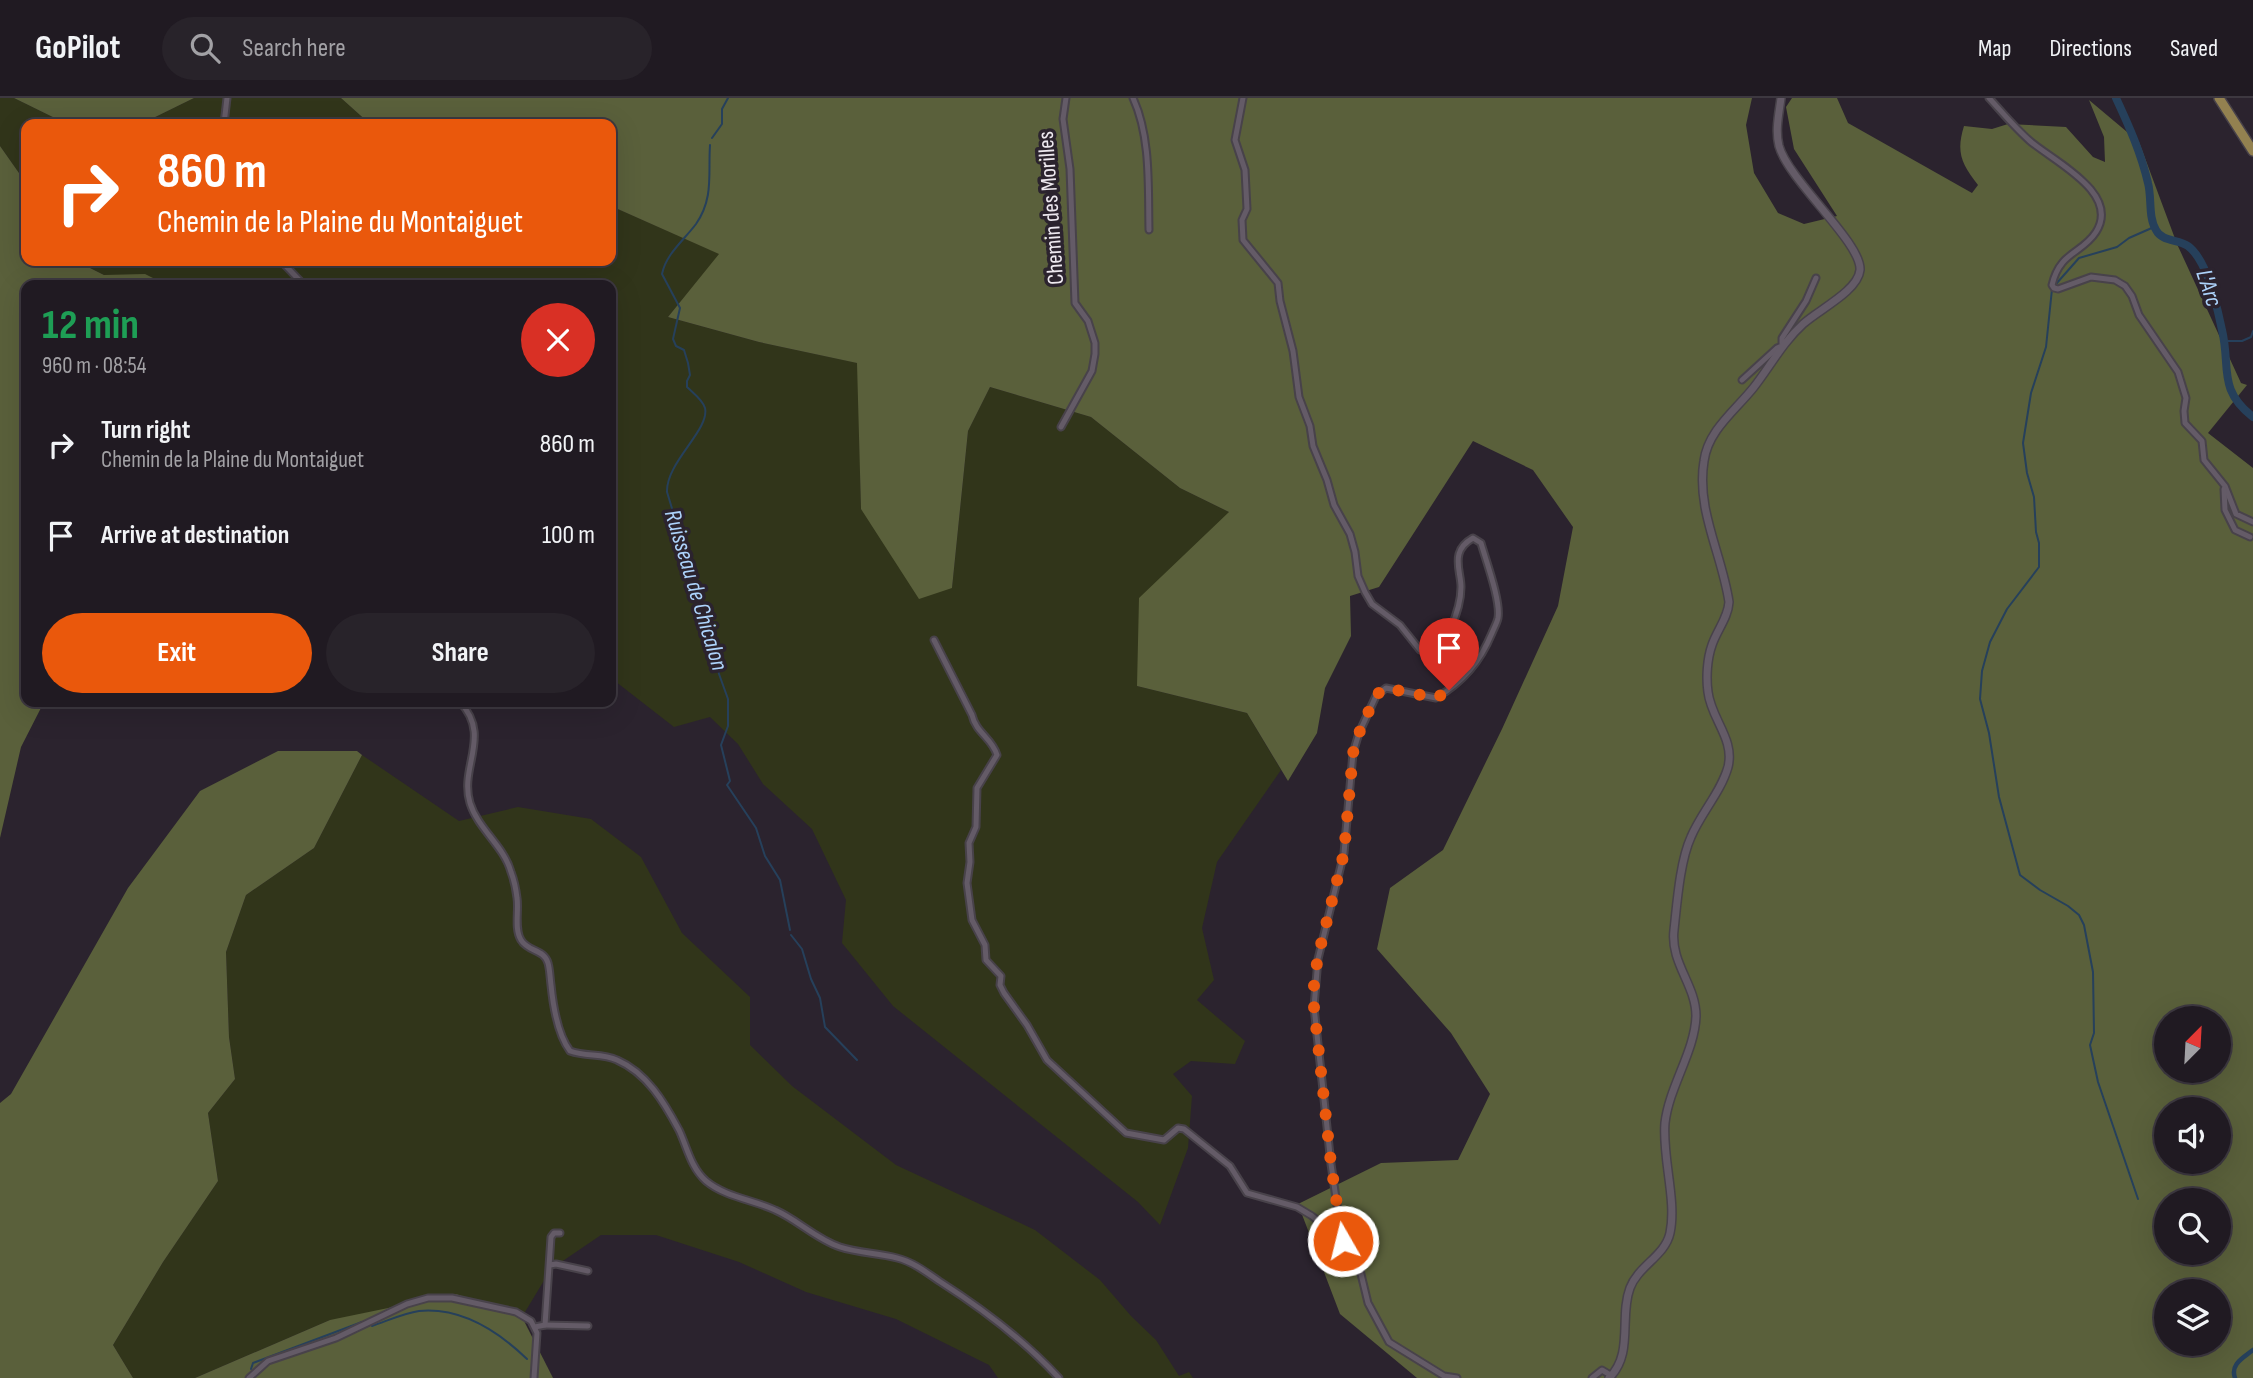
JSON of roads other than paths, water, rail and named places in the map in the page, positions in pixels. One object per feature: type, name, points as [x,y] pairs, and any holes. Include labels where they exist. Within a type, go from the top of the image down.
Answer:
[{"type":"main road","points":[[2218,98],[2253,151]]},
{"type":"street","points":[[225,119],[227,98]]},
{"type":"street","name":"Chemin des Morilles","points":[[1062,427],[1092,371],[1095,354],[1095,342],[1088,321],[1074,303],[1070,169],[1063,119],[1066,98]]},
{"type":"street","points":[[1133,98],[1142,131],[1149,230]]},
{"type":"street","points":[[1242,98],[1235,140],[1245,170],[1247,209],[1242,220],[1243,240],[1279,283],[1280,301],[1293,351],[1299,397],[1310,425],[1312,446],[1327,480],[1334,505],[1350,534],[1356,552],[1358,576],[1365,592],[1372,604],[1400,625],[1420,650],[1428,651],[1437,647],[1446,637],[1453,622],[1461,592],[1459,554],[1464,543],[1473,538],[1481,543],[1494,592],[1498,617],[1487,646],[1474,668],[1449,690],[1436,698],[1386,688],[1376,695],[1353,753],[1344,853],[1333,891],[1314,983],[1314,1007],[1331,1164],[1341,1232],[1360,1270],[1368,1303],[1389,1342],[1444,1376],[1457,1378]]},
{"type":"street","points":[[1592,1378],[1602,1370],[1611,1377],[1620,1365],[1630,1286],[1664,1247],[1671,1230],[1665,1121],[1696,1017],[1691,993],[1676,958],[1674,933],[1686,848],[1724,778],[1729,758],[1727,740],[1711,709],[1707,690],[1710,648],[1728,612],[1729,602],[1704,506],[1704,458],[1712,437],[1754,387],[1782,346],[1802,324],[1853,286],[1860,272],[1860,264],[1852,248],[1795,176],[1783,156],[1778,136],[1781,98]]},
{"type":"street","points":[[1989,98],[2030,141],[2090,187],[2100,203],[2102,220],[2097,231],[2090,240],[2067,256],[2053,277],[2052,285],[2058,289],[2083,279],[2103,277],[2115,279],[2124,286],[2132,296],[2139,315],[2178,372],[2186,398],[2185,424],[2202,441],[2204,460],[2225,486],[2236,514],[2253,522]]},
{"type":"street","points":[[286,266],[299,280]]},
{"type":"street","points":[[1782,346],[1782,338],[1806,301],[1816,278]]},
{"type":"street","points":[[1742,380],[1782,346]]},
{"type":"street","points":[[2225,486],[2225,510],[2235,530],[2250,537]]},
{"type":"street","points":[[933,640],[972,715],[975,726],[993,746],[997,755],[975,794],[976,827],[969,843],[967,883],[972,920],[985,945],[986,960],[1001,976],[1003,993],[1027,1025],[1043,1054],[1126,1133],[1164,1140],[1178,1128],[1184,1129],[1230,1166],[1247,1193],[1297,1207],[1345,1240]]},
{"type":"street","points":[[464,707],[472,718],[475,732],[468,785],[471,806],[511,869],[517,897],[519,934],[525,945],[541,953],[547,960],[557,1012],[570,1051],[583,1055],[604,1055],[618,1060],[648,1081],[679,1131],[694,1166],[706,1181],[776,1210],[838,1247],[898,1258],[918,1267],[962,1295],[1019,1338],[1059,1378]]},
{"type":"street","points":[[545,1325],[551,1237],[554,1233],[560,1233]]},
{"type":"street","points":[[550,1265],[588,1271]]},
{"type":"street","points":[[249,1378],[268,1361],[323,1343],[407,1304],[421,1300],[452,1298],[475,1301],[516,1312],[527,1318],[536,1327],[537,1333],[534,1378]]},
{"type":"street","points":[[536,1327],[588,1326]]},
{"type":"waterway","name":"Ruisseau de Chicalon","points":[[712,138],[722,124],[722,109],[728,98]]},
{"type":"waterway","name":"L'Arc","points":[[2116,98],[2145,172],[2154,225],[2162,237],[2188,246],[2201,262],[2217,309],[2230,387],[2234,397],[2253,417]]},
{"type":"waterway","name":"Ruisseau de Chicalon","points":[[710,145],[706,205],[696,224],[667,260],[662,274],[680,308],[673,339],[676,346],[684,350],[688,363],[690,375],[687,387],[705,408],[701,426],[673,469],[667,492],[698,594],[711,626],[719,674],[728,699],[728,726],[721,745],[730,781],[727,785],[756,828],[765,856],[780,880],[790,930]]},
{"type":"waterway","points":[[2056,284],[2079,258],[2117,247],[2129,238],[2154,227]]},
{"type":"waterway","points":[[2052,289],[2046,347],[2031,393],[2023,443],[2034,497],[2039,567],[2007,609],[1990,642],[1982,671],[1980,699],[1989,733],[1999,797],[2020,875],[2068,906],[2079,915],[2084,925],[2093,972],[2094,1033],[2090,1045],[2098,1082],[2138,1199]]},
{"type":"waterway","points":[[2224,341],[2242,341],[2251,337],[2253,331]]},
{"type":"waterway","name":"Ruisseau de Chicalon","points":[[791,935],[802,949],[820,998],[825,1027],[857,1060]]},
{"type":"waterway","points":[[372,1326],[419,1311],[450,1313],[492,1331],[527,1359]]},
{"type":"waterway","points":[[251,1369],[253,1363],[362,1322]]},
{"type":"waterway","points":[[2235,1378],[2236,1365],[2253,1350]]}]
